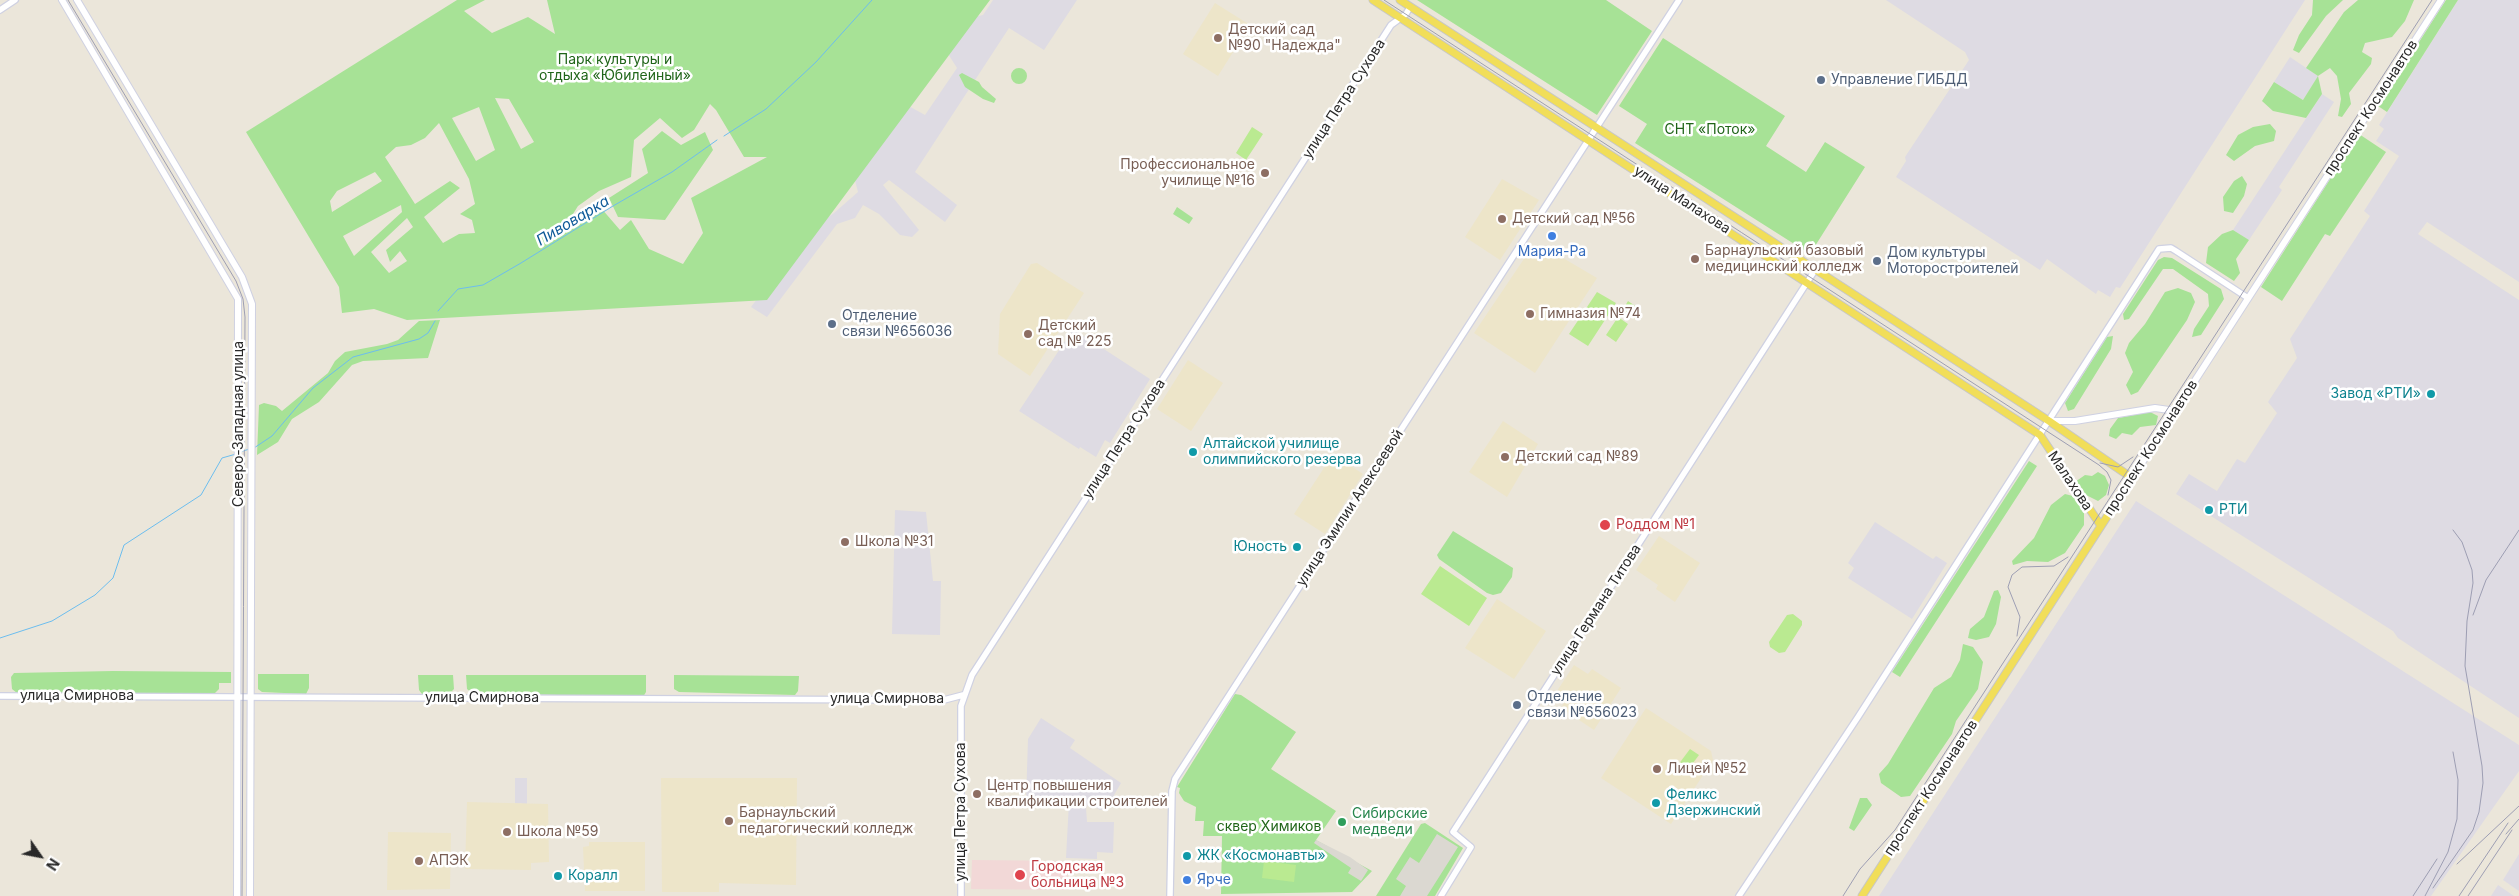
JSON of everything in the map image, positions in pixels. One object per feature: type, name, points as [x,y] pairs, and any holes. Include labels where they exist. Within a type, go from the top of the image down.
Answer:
[{"type":"main road","name":"Северо-Западная улица","points":[[62,0],[236,291],[240,308],[237,896]]},
{"type":"main road","name":"Северо-Западная улица","points":[[77,0],[246,285],[252,315],[250,896]]},
{"type":"main road","name":"улица Малахова","points":[[1373,0],[2040,435]]},
{"type":"main road","name":"улица Малахова","points":[[1400,0],[2049,421]]},
{"type":"main road","name":"проспект Космонавтов","points":[[1862,896],[2441,0]]},
{"type":"main road","points":[[2049,421],[2074,421],[2156,408],[2176,411]]},
{"type":"main road","name":"Малахова","points":[[2049,421],[2132,478]]},
{"type":"main road","name":"Малахова","points":[[2040,435],[2101,526]]},
{"type":"street","points":[[0,10],[15,0]]},
{"type":"street","points":[[1597,128],[1679,0]]},
{"type":"street","name":"улица Петра Сухова","points":[[960,896],[960,711],[963,695],[983,656],[1383,38],[1393,23],[1401,18],[1410,7]]},
{"type":"street","name":"улица Эмилии Алексеевой","points":[[1170,896],[1172,791],[1175,779],[1597,128]]},
{"type":"street","points":[[1739,896],[2119,314],[2159,249],[2171,248],[2248,298]]},
{"type":"street","name":"улица Германа Титова","points":[[1441,896],[1471,847],[1453,832],[1816,270]]},
{"type":"street","name":"улица Смирнова","points":[[0,696],[944,700],[963,695]]},
{"type":"shaded area","points":[[993,0],[1077,0],[1044,50],[1009,28],[915,172],[957,205],[945,222],[889,180],[883,185],[919,230],[912,237],[900,235],[879,214],[863,205],[855,218],[837,224],[767,317],[751,307],[809,231],[858,192],[850,161],[905,104],[925,115],[957,68],[945,49],[961,20],[983,15]]},
{"type":"shaded area","points":[[1886,0],[2305,0],[2120,288],[2116,287],[2110,297],[2098,290],[2096,294],[2047,259],[2040,270],[1896,177],[1906,161],[1905,157],[1969,60],[1965,52]]},
{"type":"shaded area","points":[[2458,0],[2519,0],[2519,282],[2427,222],[2418,234],[2519,300],[2519,718],[2398,638],[2393,631],[2176,494],[2189,474],[2217,491],[2237,459],[2245,463],[2277,413],[2268,402],[2297,358],[2290,339],[2370,216],[2364,211],[2399,156],[2376,141],[2384,129],[2379,125]]},
{"type":"shaded area","name":"Детский сад №90 \"Надежда\"","points":[[1215,3],[1250,25],[1218,76],[1183,54]]},
{"type":"shaded area","points":[[2290,57],[2318,76],[2303,100],[2274,82]]},
{"type":"shaded area","points":[[2322,94],[2334,102],[2279,187],[2282,190],[2249,240],[2233,230]]},
{"type":"shaded area","name":"Детский сад №56","points":[[1502,179],[1539,200],[1500,260],[1465,237]]},
{"type":"shaded area","name":"Гимназия №74","points":[[1532,247],[1546,248],[1597,278],[1535,373],[1474,333]]},
{"type":"shaded area","name":"Детский сад № 225","points":[[1037,263],[1084,293],[1030,376],[998,354],[1000,314],[1031,264]]},
{"type":"shaded area","points":[[1073,329],[1150,379],[1110,443],[1105,440],[1096,457],[1080,447],[1079,449],[1019,411]]},
{"type":"shaded area","points":[[1188,360],[1223,383],[1191,431],[1157,409]]},
{"type":"shaded area","name":"Детский сад №89","points":[[1503,421],[1538,444],[1507,497],[1469,472]]},
{"type":"shaded area","points":[[1333,454],[1363,474],[1325,534],[1294,514]]},
{"type":"shaded area","points":[[2136,501],[2519,745],[2519,771],[2431,896],[1879,896]]},
{"type":"shaded area","points":[[895,510],[926,512],[933,581],[941,581],[940,635],[892,634]]},
{"type":"shaded area","points":[[1875,522],[1933,559],[1936,556],[1947,563],[1912,619],[1848,578],[1854,568],[1848,563]]},
{"type":"shaded area","points":[[1659,536],[1700,563],[1675,602],[1656,589],[1658,585],[1636,570]]},
{"type":"shaded area","points":[[1497,599],[1546,631],[1514,679],[1465,648]]},
{"type":"shaded area","points":[[1574,665],[1588,674],[1592,669],[1621,688],[1594,730],[1561,708],[1565,701],[1555,694]]},
{"type":"shaded area","name":"Лицей №52","points":[[1646,708],[1711,751],[1713,760],[1671,824],[1601,778]]},
{"type":"shaded area","points":[[1041,718],[1075,740],[1070,748],[1121,783],[1106,809],[1100,810],[1089,803],[1086,808],[1087,822],[1114,822],[1113,853],[1097,852],[1097,859],[1066,858],[1069,802],[1026,801],[1028,739]]},
{"type":"shaded area","points":[[515,778],[527,778],[527,804],[515,803]]},
{"type":"shaded area","name":"Барнаульский педагогический колледж","points":[[661,778],[797,778],[796,885],[719,883],[719,892],[662,892]]},
{"type":"shaded area","name":"Школа №59","points":[[467,802],[548,804],[549,862],[531,863],[531,870],[465,869]]},
{"type":"shaded area","name":"АПЭК","points":[[388,832],[451,833],[450,889],[387,890]]},
{"type":"shaded area","points":[[1437,834],[1458,847],[1427,896],[1400,896],[1406,886],[1396,879],[1410,857],[1419,863]]},
{"type":"shaded area","points":[[1316,840],[1350,857],[1368,870],[1361,881],[1348,873],[1351,868],[1314,843]]},
{"type":"shaded area","points":[[589,842],[645,842],[645,891],[585,891],[583,847],[589,846]]},
{"type":"shaded area","points":[[2519,854],[2519,891],[2503,880]]},
{"type":"shaded area","name":"Городская больница №3","points":[[972,860],[1068,861],[1067,890],[971,889]]},
{"type":"shaded area","points":[[2498,885],[2514,896],[2491,896]]},
{"type":"green space","name":"Парк культуры и отдыха «Юбилейный»","points":[[457,0],[485,0],[464,11],[492,33],[528,17],[555,34],[547,0],[990,0],[767,300],[407,320],[374,309],[342,313],[339,287],[246,132]],"holes":[[[495,98],[509,99],[534,142],[521,149]],[[710,104],[716,110],[744,157],[767,157],[691,198],[703,233],[683,264],[649,249],[631,220],[620,230],[601,208],[566,225],[578,206],[599,191],[631,177],[634,140],[660,118],[682,138],[694,130]],[[479,107],[495,150],[476,161],[452,118]],[[439,123],[469,179],[475,204],[460,214],[472,220],[475,233],[459,234],[443,243],[424,217],[460,188],[450,181],[415,204],[385,157],[396,147],[411,145],[425,138]],[[375,172],[382,181],[332,212],[330,201],[337,191]],[[401,205],[402,212],[354,256],[343,236]],[[407,218],[413,227],[386,250],[390,262],[400,251],[407,261],[389,273],[371,252]]]},
{"type":"green space","points":[[1417,0],[1606,0],[1652,31],[1597,115]]},
{"type":"green space","points":[[2313,0],[2343,0],[2326,16],[2299,53],[2293,50],[2299,35],[2312,15]]},
{"type":"green space","points":[[2358,0],[2414,0],[2405,21],[2392,37],[2365,43],[2362,52],[2372,58],[2371,64],[2349,93],[2351,104],[2342,117],[2338,116],[2341,99],[2337,76],[2330,68],[2318,76],[2306,68],[2344,12]]},
{"type":"green space","points":[[2446,0],[2458,0],[2387,112],[2378,106]]},
{"type":"green space","name":"СНТ «Поток»","points":[[1663,38],[1785,116],[1766,146],[1806,172],[1825,142],[1865,167],[1810,254],[1635,143],[1647,124],[1619,106]]},
{"type":"green space","points":[[1016,68],[1022,68],[1027,73],[1025,82],[1016,84],[1011,79],[1011,73]]},
{"type":"green space","points":[[962,73],[979,82],[996,99],[994,103],[983,99],[965,87],[959,75]]},
{"type":"green space","points":[[2318,76],[2322,94],[2306,118],[2273,111],[2262,101],[2274,82],[2303,100]]},
{"type":"green space","points":[[2270,124],[2276,131],[2274,141],[2255,146],[2234,161],[2226,155],[2238,135],[2253,127]]},
{"type":"green space","points":[[1252,127],[1263,134],[1246,160],[1236,153]]},
{"type":"green space","points":[[662,131],[681,145],[705,132],[713,150],[665,220],[618,217],[609,198],[648,173],[642,149]]},
{"type":"green space","points":[[2359,134],[2386,152],[2330,236],[2325,234],[2282,301],[2261,287]]},
{"type":"green space","points":[[2242,176],[2247,184],[2244,196],[2233,213],[2224,211],[2223,197],[2234,181]]},
{"type":"green space","points":[[1177,207],[1193,218],[1189,224],[1173,214]]},
{"type":"green space","points":[[2233,230],[2249,240],[2236,259],[2240,273],[2234,281],[2206,263],[2208,247],[2222,234]]},
{"type":"green space","points":[[2164,257],[2172,258],[2221,289],[2224,299],[2201,335],[2192,337],[2194,329],[2209,306],[2208,294],[2173,269],[2163,269],[2129,319],[2124,320],[2123,314],[2158,260]]},
{"type":"green space","points":[[2178,288],[2191,293],[2195,302],[2187,320],[2138,392],[2131,395],[2126,385],[2133,372],[2125,353],[2129,343],[2145,324],[2165,292]]},
{"type":"green space","points":[[1597,292],[1616,303],[1588,346],[1569,334]]},
{"type":"green space","points":[[1628,301],[1641,310],[1635,319],[1622,311]]},
{"type":"green space","points":[[1618,317],[1628,324],[1616,342],[1606,335]]},
{"type":"green space","points":[[440,320],[428,358],[363,361],[352,365],[319,402],[292,419],[278,442],[257,455],[259,405],[264,403],[276,406],[282,411],[328,373],[335,361],[345,352],[387,344],[398,340],[419,321]]},
{"type":"green space","points":[[2113,336],[2111,349],[2074,409],[2068,411],[2065,403],[2107,337]]},
{"type":"green space","points":[[2150,412],[2158,416],[2156,425],[2140,427],[2132,435],[2122,433],[2116,439],[2109,436],[2110,429],[2118,418]]},
{"type":"green space","points":[[2029,461],[2037,466],[1900,677],[1892,672]]},
{"type":"green space","points":[[2098,472],[2105,476],[2109,485],[2106,495],[2098,501],[2084,494],[2075,482],[2085,475],[2092,476]]},
{"type":"green space","points":[[2065,494],[2073,496],[2084,512],[2084,525],[2065,553],[2048,562],[2027,561],[2013,565],[2012,561],[2034,538],[2051,505]]},
{"type":"green space","points":[[1453,531],[1513,568],[1512,577],[1501,593],[1493,595],[1487,593],[1439,559],[1437,555]]},
{"type":"green space","points":[[1440,566],[1487,598],[1469,626],[1421,594]]},
{"type":"green space","points":[[1998,590],[2001,597],[1996,624],[1989,637],[1976,640],[1968,638],[1970,629],[1984,617],[1994,591]]},
{"type":"green space","points":[[1793,614],[1802,621],[1802,625],[1785,652],[1779,653],[1770,647],[1769,642],[1787,615]]},
{"type":"green space","points":[[1963,644],[1973,647],[1983,662],[1978,689],[1956,721],[1952,734],[1910,796],[1901,797],[1881,783],[1879,774],[1888,764],[1934,688],[1951,677],[1960,660]]},
{"type":"green space","points":[[113,671],[231,672],[231,683],[219,683],[219,689],[215,693],[17,693],[12,689],[11,677],[14,673]]},
{"type":"green space","points":[[258,674],[309,674],[309,688],[306,694],[262,692],[258,689]]},
{"type":"green space","points":[[418,675],[453,675],[454,689],[450,693],[422,694],[419,690]]},
{"type":"green space","points":[[466,675],[646,675],[646,692],[643,697],[472,693],[467,689]]},
{"type":"green space","points":[[674,675],[799,676],[798,691],[795,695],[679,692],[674,689]]},
{"type":"green space","name":"сквер Химиков","points":[[1235,694],[1241,695],[1296,732],[1271,769],[1336,811],[1316,840],[1372,871],[1352,892],[1221,894],[1222,836],[1203,836],[1204,821],[1195,821],[1196,807],[1184,801],[1179,793],[1180,788],[1177,787]]},
{"type":"green space","points":[[1690,749],[1699,755],[1687,771],[1678,765]]},
{"type":"green space","points":[[1860,798],[1867,798],[1872,805],[1854,831],[1849,828]]},
{"type":"green space","points":[[1425,823],[1463,848],[1435,896],[1376,896],[1421,824]]},
{"type":"green space","points":[[1264,861],[1296,865],[1294,882],[1262,878]]},
{"type":"waterway","name":"Пивоварка","points":[[724,136],[766,109],[816,62],[872,0]]},
{"type":"waterway","name":"Пивоварка","points":[[438,311],[458,289],[483,285],[672,172],[717,140]]},
{"type":"waterway","name":"Пивоварка","points":[[254,448],[272,436],[313,388],[353,357],[419,339],[428,333],[435,321]]},
{"type":"waterway","name":"Пивоварка","points":[[239,452],[250,449]]},
{"type":"waterway","name":"Пивоварка","points":[[0,638],[52,621],[95,595],[113,578],[124,545],[201,495],[222,458],[236,454]]},
{"type":"tram line","points":[[68,0],[236,281],[243,299],[245,317],[242,896]]},
{"type":"tram line","points":[[1384,0],[2099,465],[2107,472],[2111,480],[2108,495]]},
{"type":"tram line","points":[[1843,896],[1860,869],[1895,830],[2432,0]]},
{"type":"tram line","points":[[2100,463],[2118,467],[2133,457]]},
{"type":"tram line","points":[[2017,636],[2020,617],[2008,587],[2012,575],[2022,567],[2054,566],[2068,557]]},
{"type":"railway","points":[[2433,888],[2473,830],[2479,812],[2483,783],[2482,766],[2465,666],[2467,621],[2473,583],[2472,570],[2462,542],[2453,530]]},
{"type":"railway","points":[[2473,615],[2486,580],[2519,530]]},
{"type":"railway","points":[[2425,896],[2448,852],[2457,819],[2458,780],[2453,752]]},
{"type":"railway","points":[[2457,864],[2519,806]]},
{"type":"railway","points":[[2506,834],[2519,819]]},
{"type":"railway","points":[[2459,896],[2508,823]]},
{"type":"railway","points":[[2468,896],[2512,830]]},
{"type":"railway","points":[[2413,896],[2437,859]]},
{"type":"place","name":"Детский сад №90 \"Надежда\"","points":[[1218,38]]},
{"type":"place","name":"Управление ГИБДД","points":[[1821,80]]},
{"type":"place","name":"Профессиональное училище №16","points":[[1265,173]]},
{"type":"place","name":"Детский сад №56","points":[[1502,219]]},
{"type":"place","name":"Мария-Ра","points":[[1552,236]]},
{"type":"place","name":"Барнаульский базовый медицинский колледж","points":[[1695,259]]},
{"type":"place","name":"Дом культуры Моторостроителей","points":[[1877,261]]},
{"type":"place","name":"Гимназия №74","points":[[1530,314]]},
{"type":"place","name":"Отделение связи №656036","points":[[832,324]]},
{"type":"place","name":"Детский сад № 225","points":[[1028,334]]},
{"type":"place","name":"Завод «РТИ»","points":[[2431,394]]},
{"type":"place","name":"Алтайской училище олимпийского резерва","points":[[1193,452]]},
{"type":"place","name":"Детский сад №89","points":[[1505,457]]},
{"type":"place","name":"РТИ","points":[[2209,510]]},
{"type":"place","name":"Роддом №1","points":[[1605,525]]},
{"type":"place","name":"Школа №31","points":[[845,542]]},
{"type":"place","name":"Юность","points":[[1297,547]]},
{"type":"place","name":"Отделение связи №656023","points":[[1517,705]]},
{"type":"place","name":"Лицей №52","points":[[1657,769]]},
{"type":"place","name":"Центр повышения квалификации строителей","points":[[977,794]]},
{"type":"place","name":"Феликс Дзержинский","points":[[1656,803]]},
{"type":"place","name":"Барнаульский педагогический колледж","points":[[729,821]]},
{"type":"place","name":"Сибирские медведи","points":[[1342,822]]},
{"type":"place","name":"Школа №59","points":[[507,832]]},
{"type":"place","name":"ЖК «Космонавты»","points":[[1187,856]]},
{"type":"place","name":"АПЭК","points":[[419,861]]},
{"type":"place","name":"Городская больница №3","points":[[1020,875]]},
{"type":"place","name":"Коралл","points":[[558,876]]},
{"type":"place","name":"Ярче","points":[[1187,880]]}]
